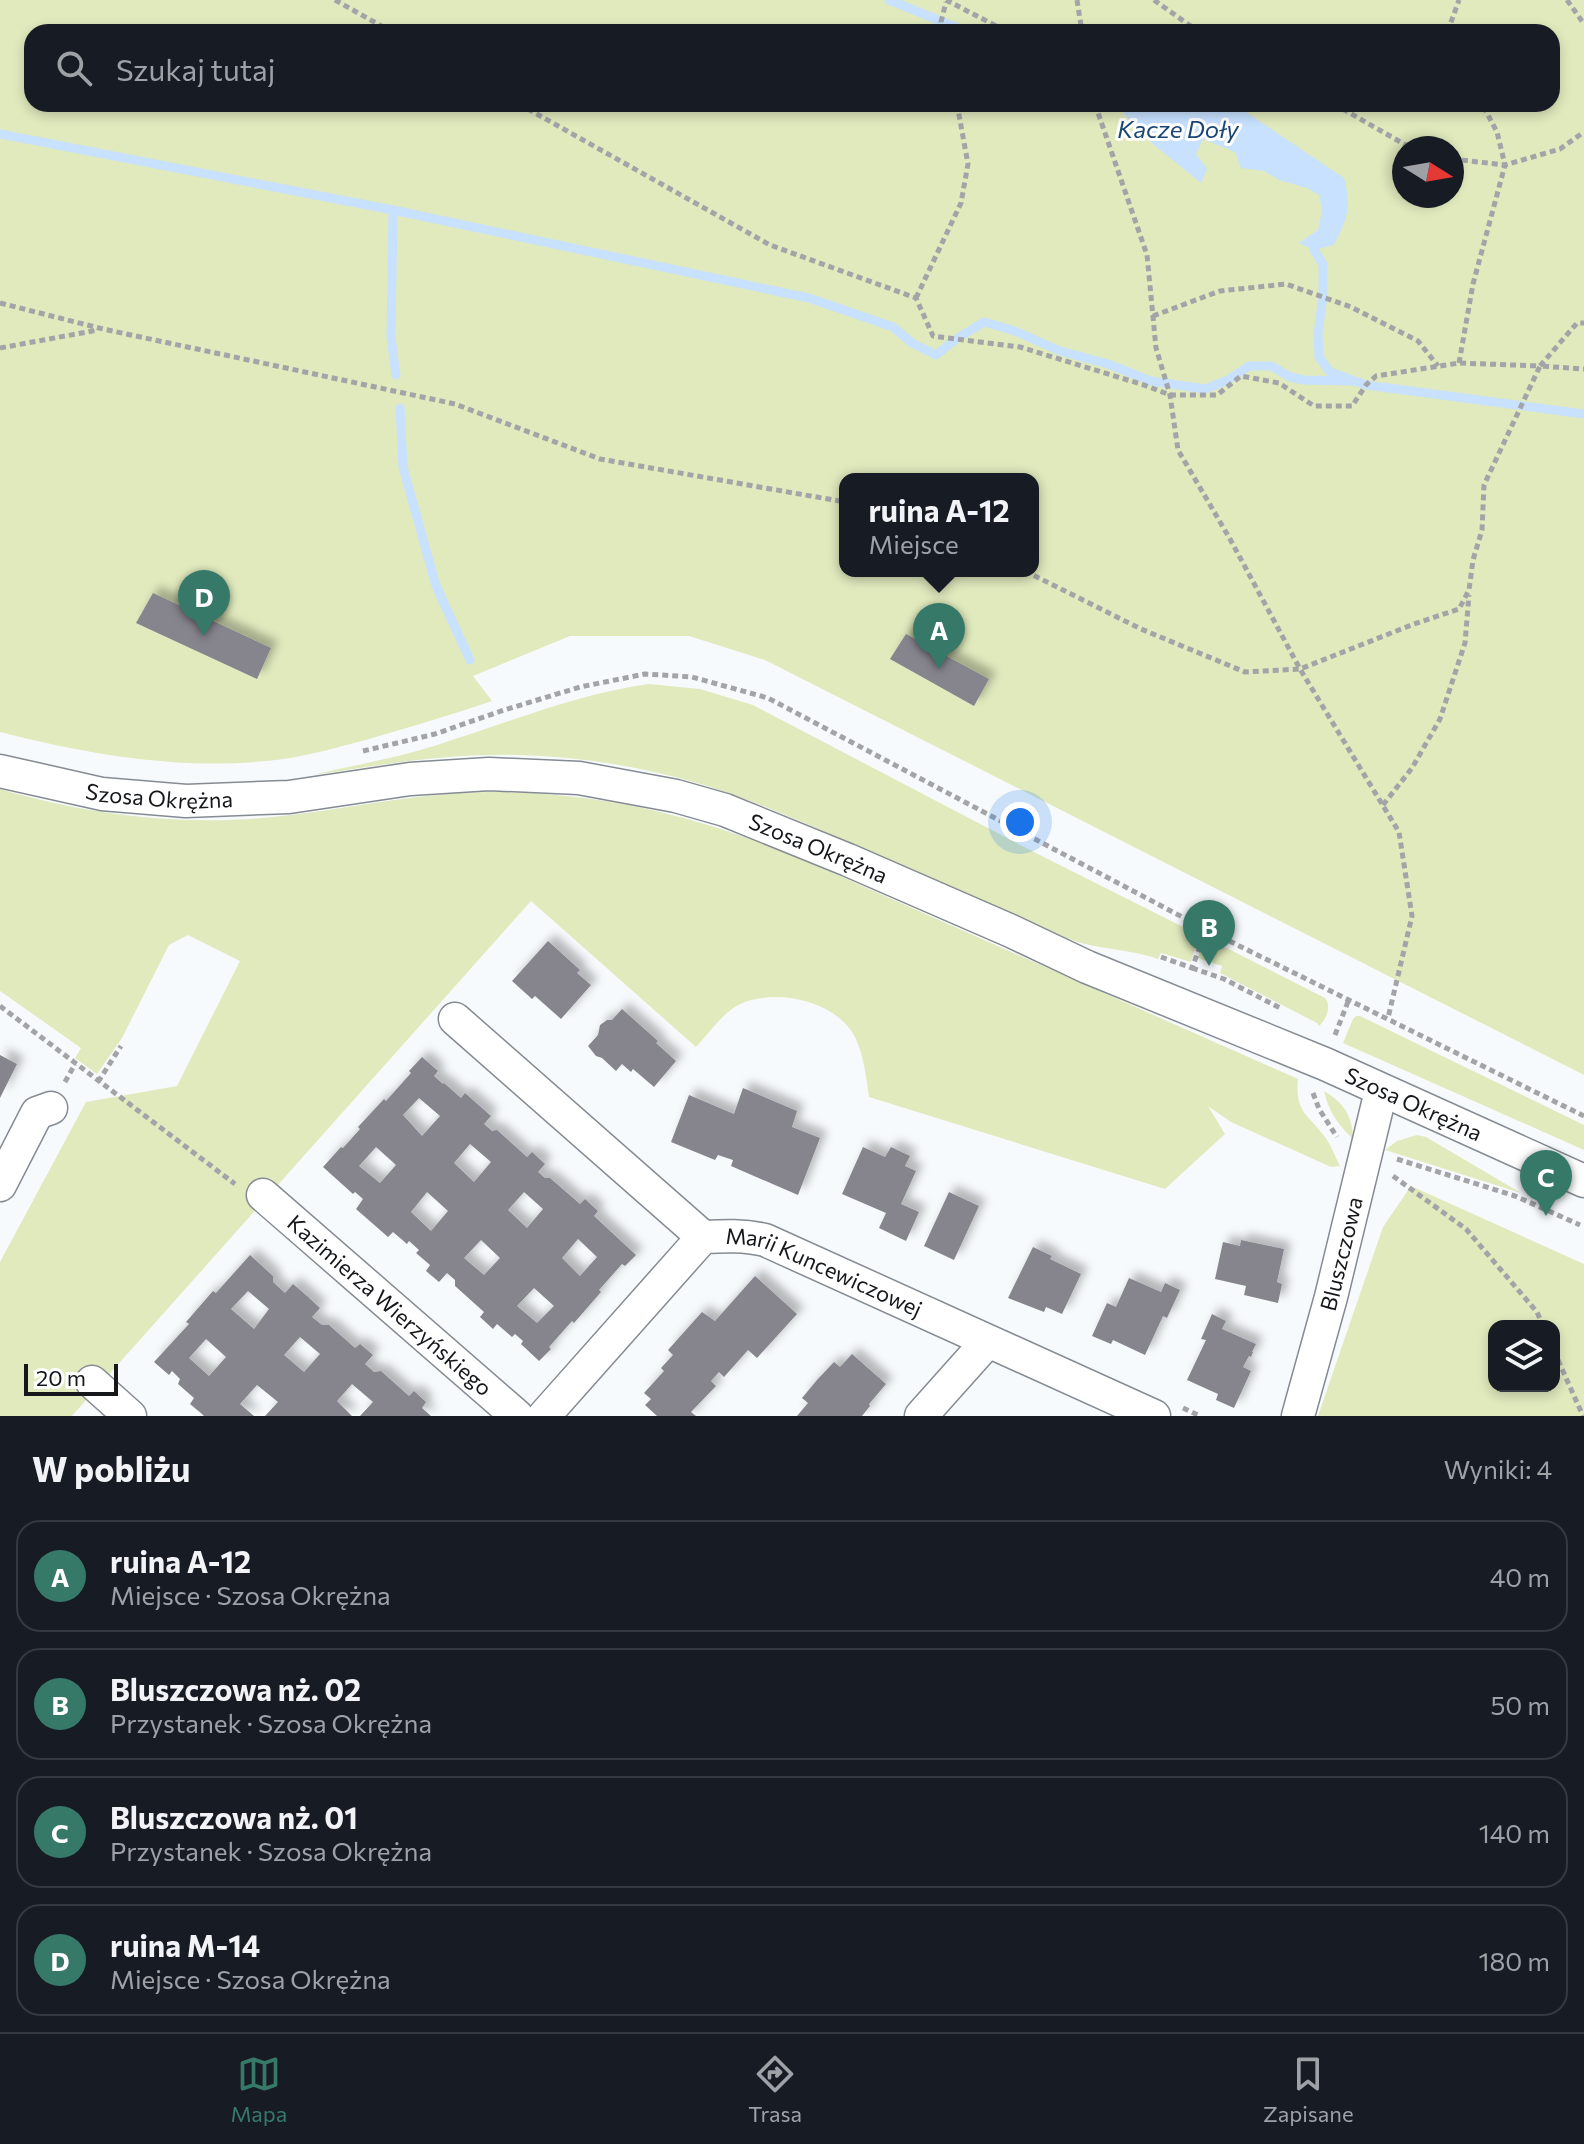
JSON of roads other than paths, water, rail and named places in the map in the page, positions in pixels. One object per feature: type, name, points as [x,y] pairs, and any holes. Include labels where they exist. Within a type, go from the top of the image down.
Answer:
[{"type":"street","name":"Szosa Okrężna","points":[[0,771],[102,794],[186,801],[289,797],[410,779],[480,774],[555,776],[653,791],[725,810],[787,834],[1087,967],[1325,1064],[1584,1181]]},
{"type":"street","name":"Marii Kuncewiczowej","points":[[455,1019],[703,1237],[727,1235],[765,1240],[987,1342],[1163,1410]]},
{"type":"street","name":"Bluszczowa","points":[[1298,1416],[1331,1297],[1381,1091]]},
{"type":"street","points":[[0,1185],[37,1113],[51,1108]]},
{"type":"street","name":"Kazimierza Wierzyńskiego","points":[[263,1195],[517,1416]]},
{"type":"street","points":[[544,1416],[703,1237]]},
{"type":"street","points":[[921,1416],[987,1342]]},
{"type":"street","points":[[92,1382],[130,1416]]},
{"type":"water","name":"Kacze Doły","points":[[1123,112],[1246,112],[1344,178],[1347,213],[1334,245],[1314,250],[1299,243],[1318,230],[1322,211],[1319,195],[1307,188],[1279,180],[1264,171],[1241,168],[1235,152],[1203,139],[1196,154],[1207,169],[1201,183],[1142,135]]},
{"type":"waterway","points":[[889,0],[948,24]]},
{"type":"waterway","points":[[0,134],[393,210],[809,298],[893,327],[912,343],[936,355],[984,322],[1151,381],[1205,389],[1228,380],[1249,366],[1271,366],[1290,377],[1304,380],[1353,381]]},
{"type":"waterway","points":[[393,210],[391,338],[396,375]]},
{"type":"waterway","points":[[1314,250],[1323,264],[1319,357],[1330,372],[1366,385],[1584,414]]},
{"type":"waterway","points":[[400,408],[403,467],[436,586],[470,660]]},
{"type":"place","name":"ruina M-14","points":[[204,636]]},
{"type":"place","name":"ruina A-12","points":[[939,669]]},
{"type":"place","name":"Bluszczowa nż. 02","points":[[1209,966]]},
{"type":"place","name":"Bluszczowa nż. 01","points":[[1546,1216]]}]
